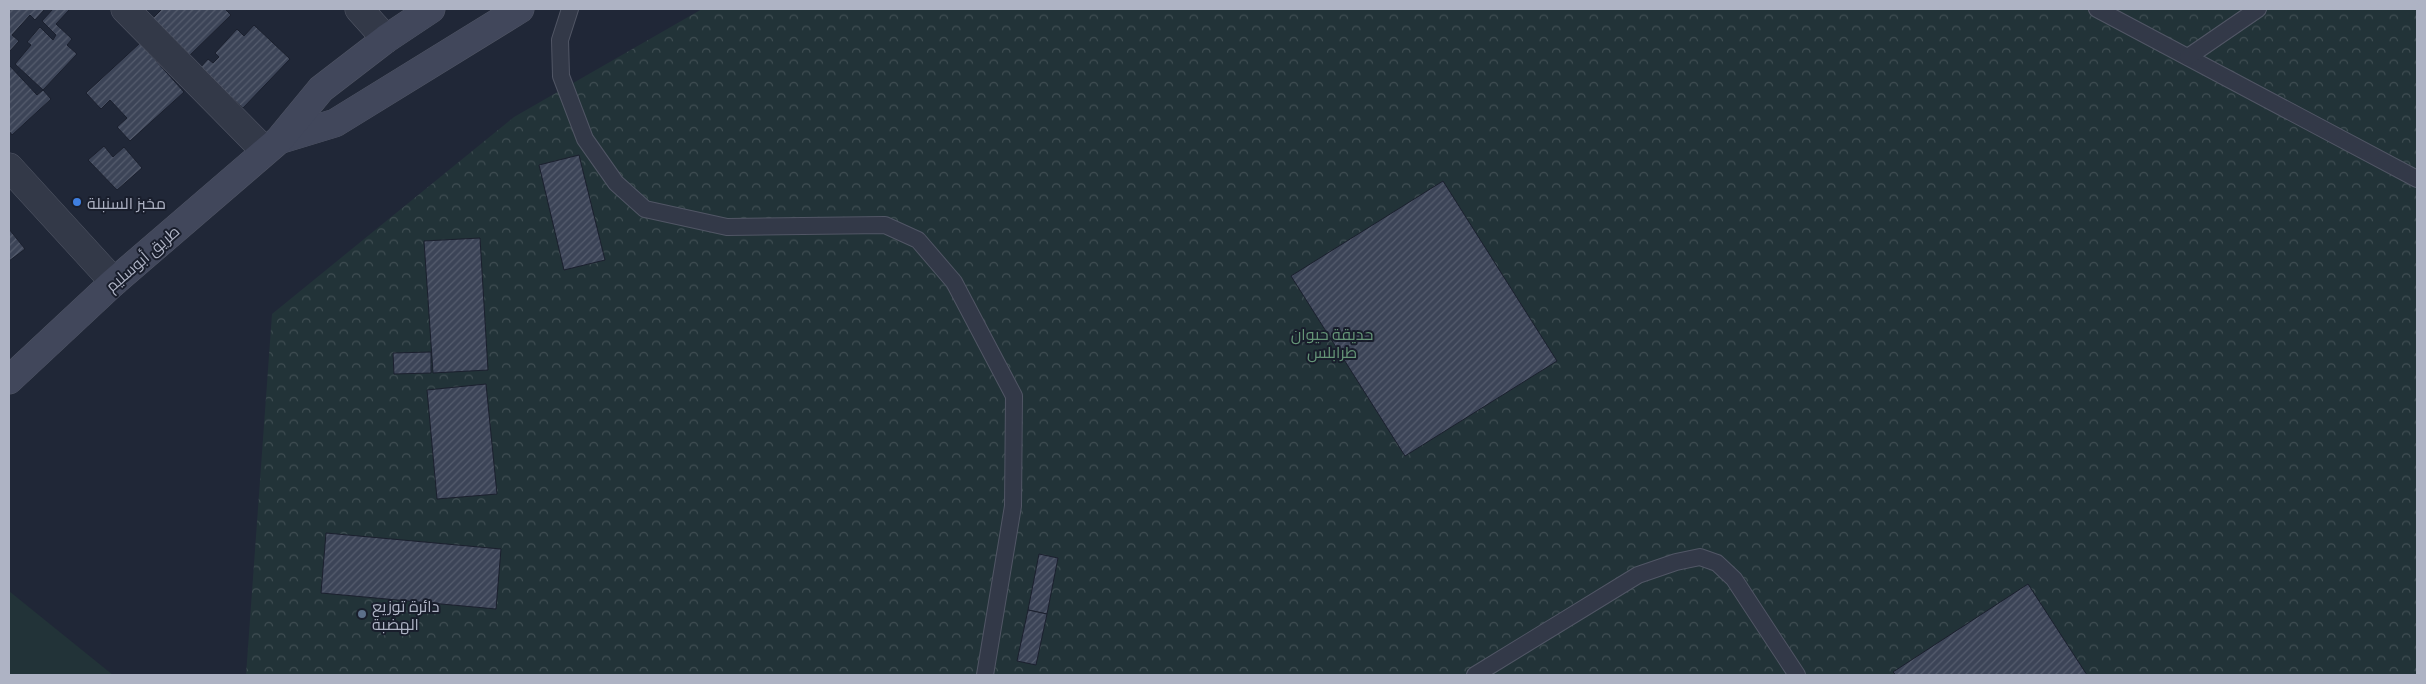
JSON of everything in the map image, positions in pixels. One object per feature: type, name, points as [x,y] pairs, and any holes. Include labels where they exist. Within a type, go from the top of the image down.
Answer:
[{"type":"main road","name":"طريق أبوسليم","points":[[9,380],[114,282],[272,145],[321,88],[386,39],[432,9]]},
{"type":"main road","name":"طريق أبوسليم","points":[[272,145],[335,123],[520,9]]},
{"type":"street","points":[[125,9],[272,145]]},
{"type":"street","points":[[358,9],[386,39]]},
{"type":"street","points":[[9,167],[114,282]]},
{"type":"lane","points":[[570,9],[560,40],[561,76],[585,139],[616,183],[645,209],[727,227],[885,225],[918,240],[954,282],[1014,396],[1013,506],[984,675]]},
{"type":"lane","points":[[2097,9],[2417,179]]},
{"type":"lane","points":[[2188,56],[2258,9]]},
{"type":"lane","points":[[1475,675],[1638,575],[1676,562],[1700,557],[1717,563],[1734,579],[1797,675]]},
{"type":"green space","name":"حديقة حيوان طرابلس","points":[[702,9],[2417,9],[2417,675],[246,675],[272,314],[514,117]]},
{"type":"green space","points":[[9,591],[113,675],[9,675]]},
{"type":"building","points":[[9,9],[45,9],[35,20],[30,15],[12,35],[19,41],[9,52]]},
{"type":"building","points":[[53,9],[70,9],[56,24],[72,39],[67,45],[77,54],[43,90],[15,64],[31,45],[27,42],[40,27],[53,40],[56,35],[42,21]]},
{"type":"building","points":[[162,9],[225,9],[231,15],[186,59],[149,22]]},
{"type":"building","points":[[254,25],[290,59],[243,108],[200,68],[208,59],[213,63],[219,57],[215,53],[237,29],[244,36]]},
{"type":"building","points":[[140,43],[184,92],[130,141],[117,127],[127,118],[110,100],[101,109],[86,93]]},
{"type":"building","points":[[9,65],[37,95],[43,90],[51,99],[12,135],[9,131]]},
{"type":"building","points":[[104,146],[113,157],[124,147],[142,168],[117,190],[88,160]]},
{"type":"building","points":[[579,155],[605,260],[564,270],[539,165]]},
{"type":"building","points":[[1443,181],[1557,361],[1405,456],[1291,276]]},
{"type":"building","points":[[9,229],[25,249],[9,261]]},
{"type":"building","points":[[480,238],[488,370],[433,373],[424,241]]},
{"type":"building","points":[[431,352],[431,373],[394,374],[393,353]]},
{"type":"building","points":[[486,384],[497,494],[437,499],[427,390]]},
{"type":"building","points":[[326,533],[501,549],[496,609],[321,593]]},
{"type":"building","points":[[1039,554],[1058,558],[1047,614],[1028,610]]},
{"type":"building","points":[[2028,584],[2087,675],[1896,675],[1893,672]]},
{"type":"building","points":[[1028,610],[1047,614],[1036,665],[1017,661]]},
{"type":"place","name":"مخبز السنبلة","points":[[77,202]]},
{"type":"place","name":"دائرة توزيع الهضبة","points":[[362,614]]}]
